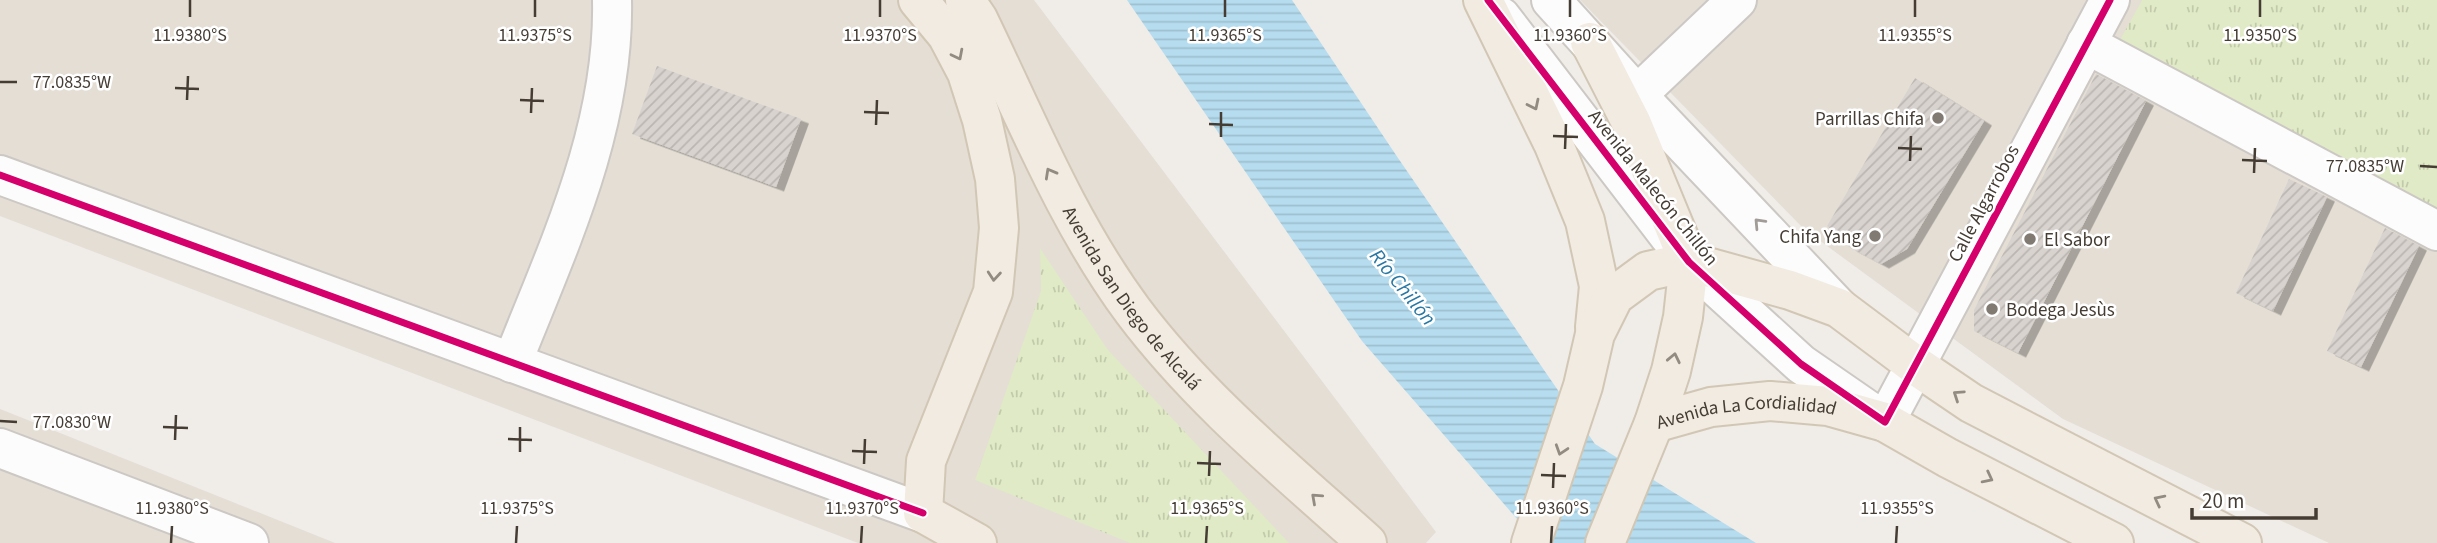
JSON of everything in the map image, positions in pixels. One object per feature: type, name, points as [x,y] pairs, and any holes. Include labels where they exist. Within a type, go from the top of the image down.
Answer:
[{"type":"main road","points":[[918,0],[947,35],[967,73],[982,120],[995,179],[999,228],[993,292],[926,461],[923,513],[977,543]]},
{"type":"main road","name":"Avenida San Diego de Alcalá","points":[[965,0],[989,41],[1043,160],[1092,248],[1132,310],[1185,373],[1265,452],[1367,543]]},
{"type":"main road","points":[[1483,0],[1553,145],[1585,221],[1599,286],[1594,334],[1583,386],[1531,543]]},
{"type":"main road","points":[[1590,42],[1632,124],[1689,262],[1683,317],[1671,371],[1654,423]]},
{"type":"main road","points":[[1594,334],[1614,296],[1648,271],[1689,262],[1790,290],[1839,308],[1971,403],[2242,543]]},
{"type":"main road","name":"Avenida La Cordialidad","points":[[1605,543],[1654,423],[1711,407],[1769,401],[1828,407],[1885,422]]},
{"type":"main road","name":"Avenida Malecón Chillón","points":[[1885,422],[1948,458],[2113,543]]},
{"type":"street","points":[[512,363],[583,182],[599,116],[613,35],[612,0]]},
{"type":"street","name":"Avenida Malecón Chillón","points":[[1488,0],[1689,262],[1801,364],[1885,422]]},
{"type":"street","points":[[1551,0],[1839,308]]},
{"type":"street","points":[[1637,95],[1737,0]]},
{"type":"street","name":"Calle Algarrobos","points":[[1885,422],[2110,0]]},
{"type":"street","points":[[2086,44],[2437,231]]},
{"type":"street","points":[[0,175],[923,513]]},
{"type":"street","points":[[0,448],[249,543]]},
{"type":"shaded area","points":[[0,0],[1034,0],[1436,532],[1426,543],[858,543],[0,216]]},
{"type":"shaded area","points":[[1580,0],[2437,0],[2437,543],[2329,543],[2063,419],[1804,229]]},
{"type":"shaded area","points":[[0,409],[335,543],[0,543]]},
{"type":"green space","points":[[2142,0],[2437,0],[2437,223],[2114,51]]},
{"type":"green space","points":[[1040,248],[1108,350],[1289,543],[1130,543],[975,480],[1041,291]]},
{"type":"water","name":"Río Chillón","points":[[1127,0],[1292,0],[1595,444],[1756,543],[1538,543],[1362,341]]},
{"type":"building","points":[[657,66],[801,119],[776,187],[632,134]]},
{"type":"building","points":[[2096,74],[2146,101],[2018,353],[1974,331],[1974,310]]},
{"type":"building","points":[[1915,78],[1984,121],[1907,249],[1881,264],[1849,247],[1827,226]]},
{"type":"building","points":[[2289,179],[2327,197],[2273,311],[2236,293]]},
{"type":"building","points":[[2385,228],[2419,246],[2361,367],[2327,351]]},
{"type":"cycle path","points":[[1488,0],[1689,262],[1801,364],[1885,422],[2110,0]]},
{"type":"cycle path","points":[[0,175],[923,513]]},
{"type":"place","name":"Parrillas Chifa","points":[[1938,118]]},
{"type":"place","name":"Chifa Yang","points":[[1875,236]]},
{"type":"place","name":"El Sabor","points":[[2030,239]]},
{"type":"place","name":"Bodega Jesùs","points":[[1992,309]]}]
